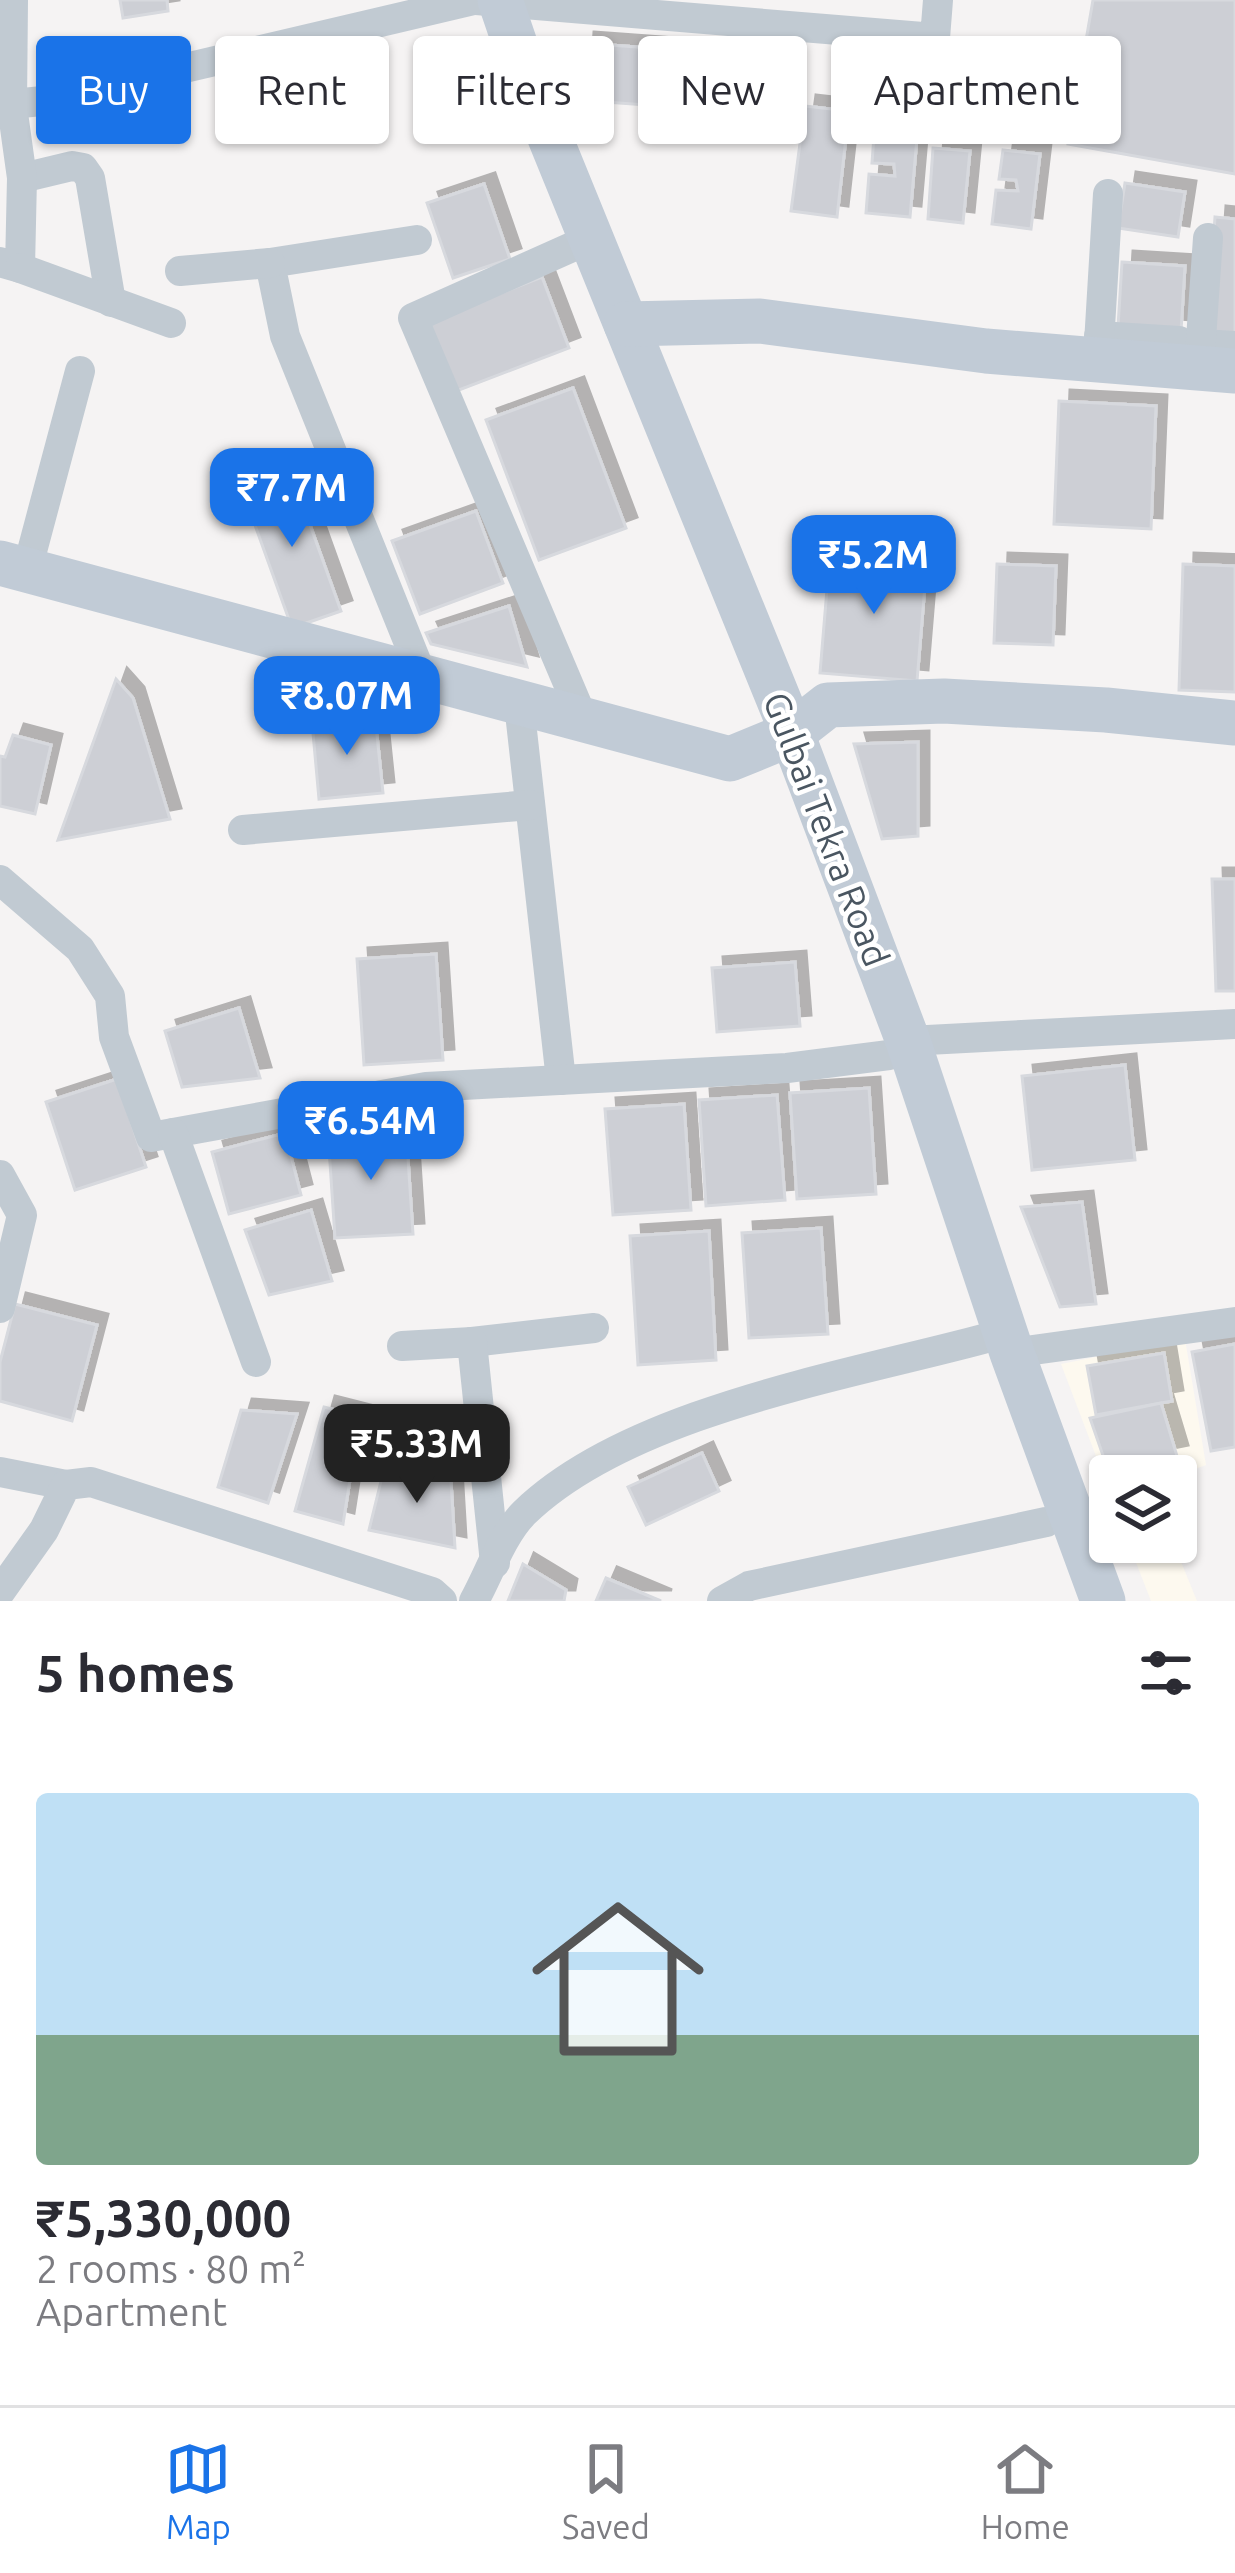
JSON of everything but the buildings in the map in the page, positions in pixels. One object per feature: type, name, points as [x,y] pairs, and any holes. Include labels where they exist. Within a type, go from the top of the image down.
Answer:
[{"type":"main road","name":"Gulbai Tekra Road","points":[[485,1],[572,247],[778,740]]},
{"type":"main road","name":"Gulbai Tekra Road","points":[[485,1],[531,91],[626,324],[778,740],[898,1048],[998,1346],[1046,1522],[1074,1601]]},
{"type":"main road","points":[[626,324],[760,321],[986,351],[1098,348],[1210,354]]},
{"type":"main road","points":[[14,567],[730,759],[778,740],[828,705],[944,701],[1106,710],[1235,724]]},
{"type":"main road","name":"Gulbai Tekra Road","points":[[998,1346],[1103,1601]]},
{"type":"street","points":[[14,0],[6,106],[22,178],[10,265],[171,323]]},
{"type":"street","points":[[6,106],[147,91],[185,68],[485,1],[935,38],[938,0]]},
{"type":"street","points":[[22,178],[72,166],[83,168],[89,178],[111,302]]},
{"type":"street","points":[[1098,348],[1108,194]]},
{"type":"street","points":[[1208,238],[1210,354]]},
{"type":"street","points":[[180,271],[270,263],[417,240]]},
{"type":"street","points":[[572,247],[413,318],[584,721]]},
{"type":"street","points":[[270,263],[285,336],[423,678]]},
{"type":"street","points":[[14,567],[80,371]]},
{"type":"street","points":[[519,704],[561,1079]]},
{"type":"street","points":[[243,830],[530,805]]},
{"type":"street","points":[[0,880],[80,949],[110,997],[114,1036],[151,1137],[426,1087],[787,1068],[898,1048],[1235,1024]]},
{"type":"street","points":[[172,1133],[256,1362]]},
{"type":"street","points":[[0,1175],[22,1215],[0,1308]]},
{"type":"street","points":[[474,1601],[520,1516],[575,1472],[690,1418],[998,1346],[1235,1322]]},
{"type":"street","points":[[402,1346],[594,1328]]},
{"type":"street","points":[[472,1342],[495,1563]]},
{"type":"street","points":[[0,1472],[65,1485],[91,1482],[432,1592],[442,1601]]},
{"type":"street","points":[[0,1592],[44,1530],[65,1485]]},
{"type":"street","points":[[722,1601],[749,1586],[1046,1522]]},
{"type":"shaded area","points":[[1185,1339],[1206,1465],[1197,1468],[1197,1455],[1096,1455],[1061,1364]]},
{"type":"shaded area","points":[[1136,1563],[1182,1563],[1197,1601],[1151,1601]]}]
